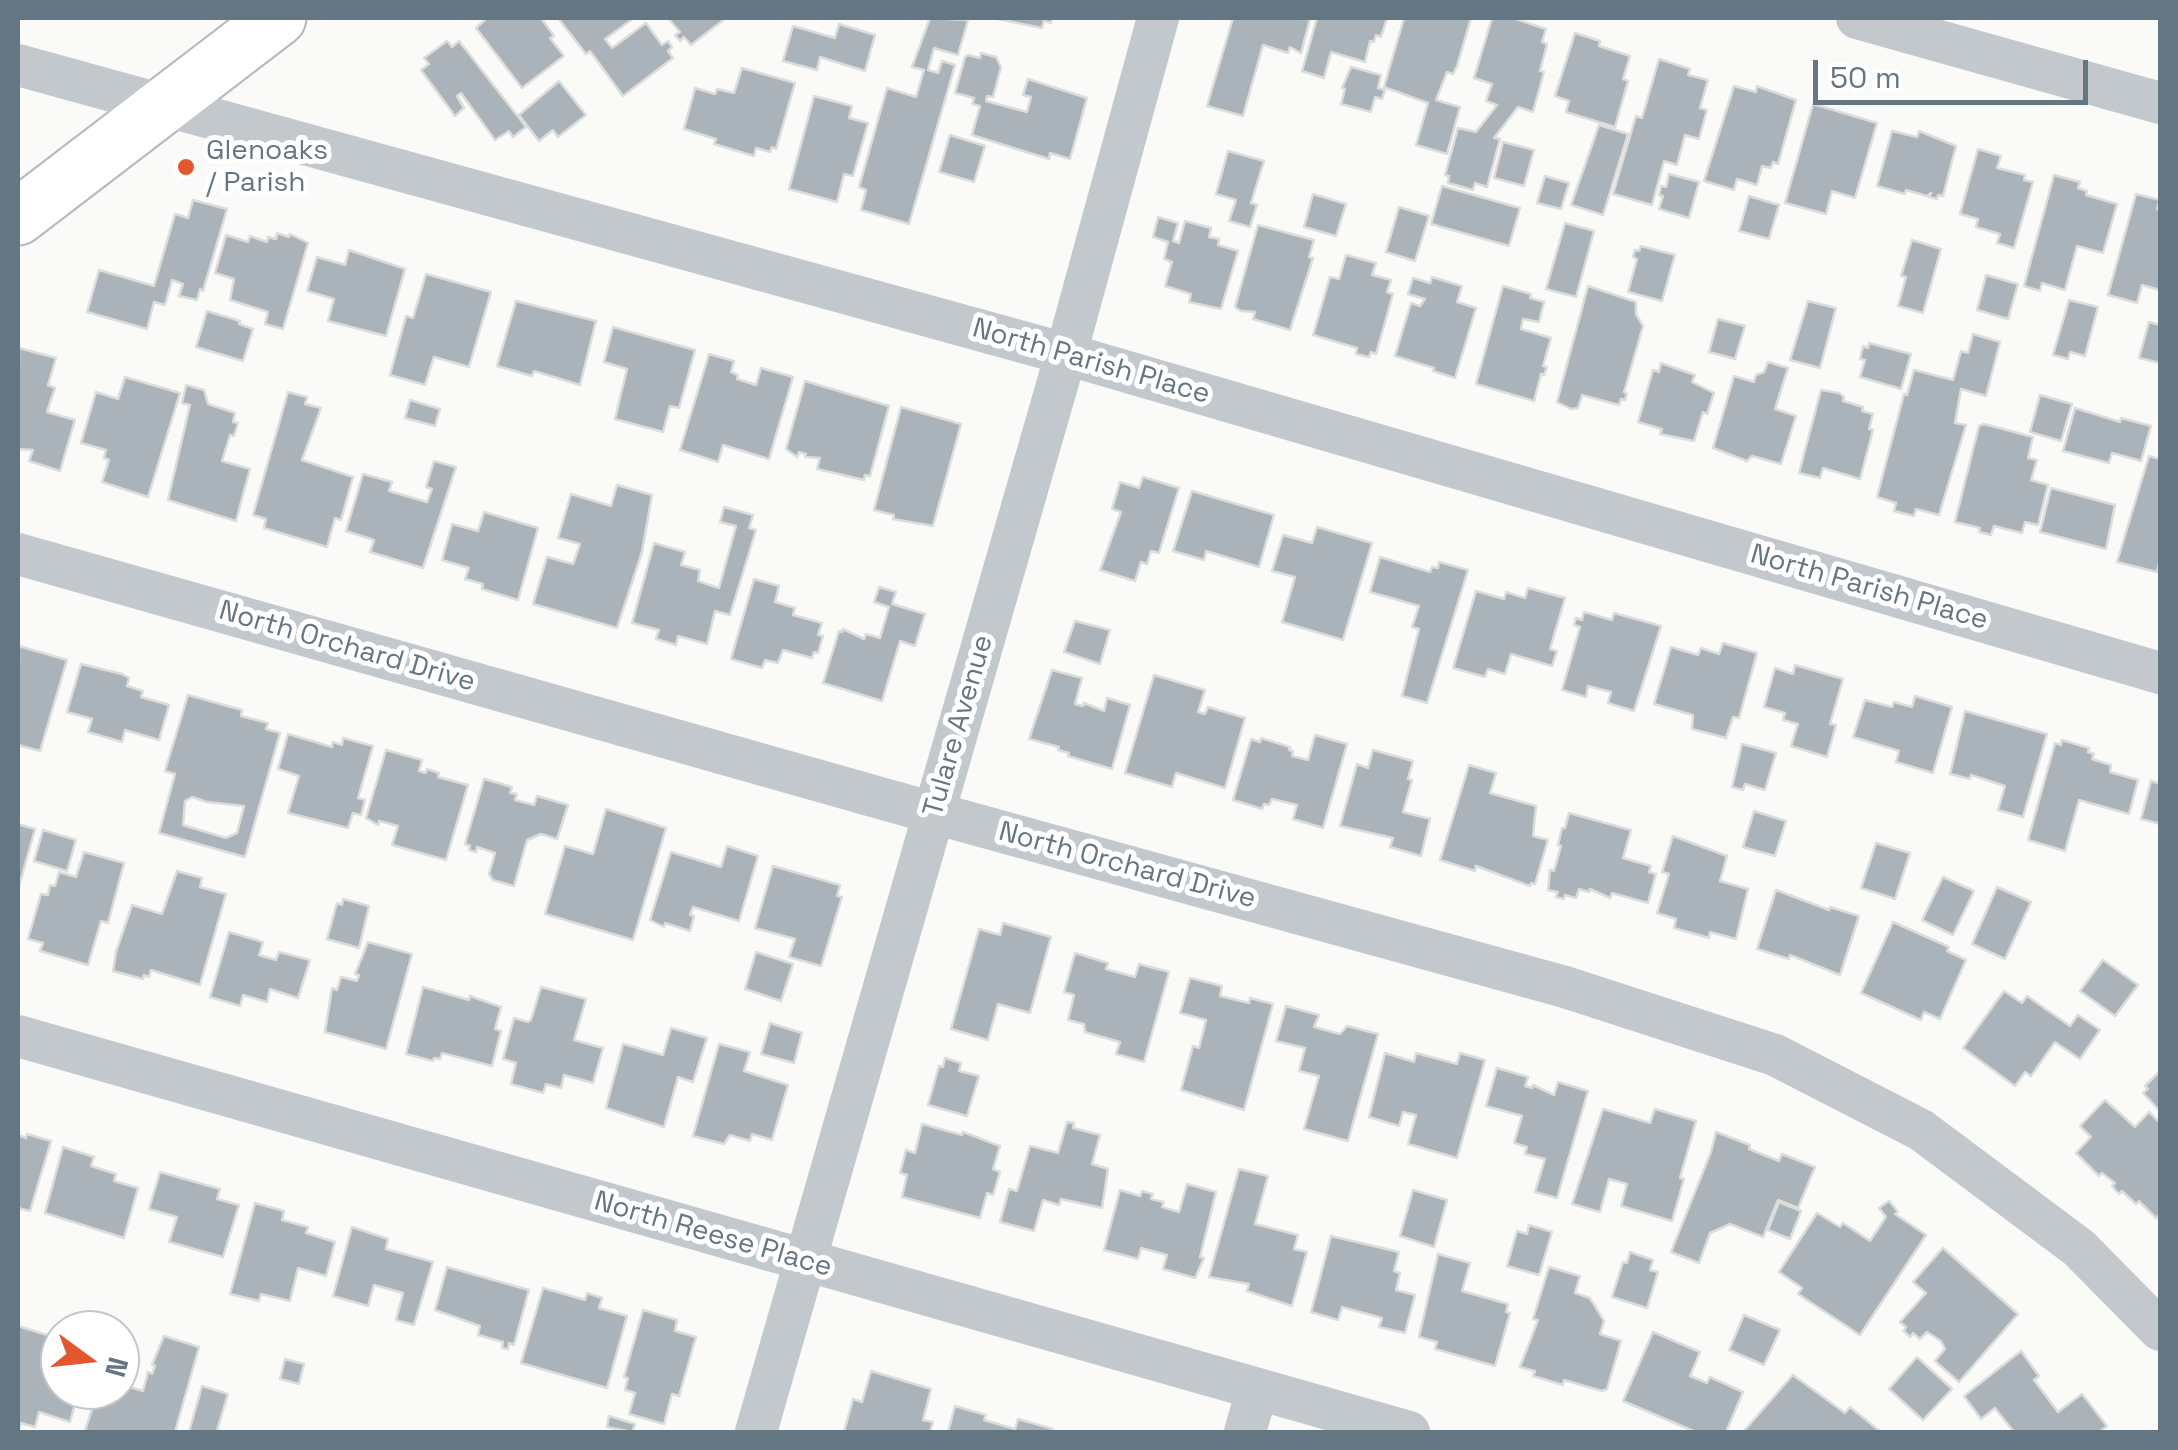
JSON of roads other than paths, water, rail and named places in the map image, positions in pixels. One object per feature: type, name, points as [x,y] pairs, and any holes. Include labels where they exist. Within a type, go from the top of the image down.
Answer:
[{"type":"main road","points":[[18,217],[278,18]]},
{"type":"street","name":"Tulare Avenue","points":[[756,1432],[1066,354],[1158,18]]},
{"type":"street","points":[[1858,18],[2160,103]]},
{"type":"street","name":"North Parish Place","points":[[18,64],[1066,354],[2160,673]]},
{"type":"street","name":"North Orchard Drive","points":[[18,554],[934,813],[1565,986],[1775,1055],[1921,1130],[2079,1248],[2160,1330]]},
{"type":"street","name":"North Reese Place","points":[[18,1036],[1408,1432]]},
{"type":"street","points":[[1245,1432],[1257,1390]]},
{"type":"place","name":"Glenoaks / Parish","points":[[186,167]]}]
